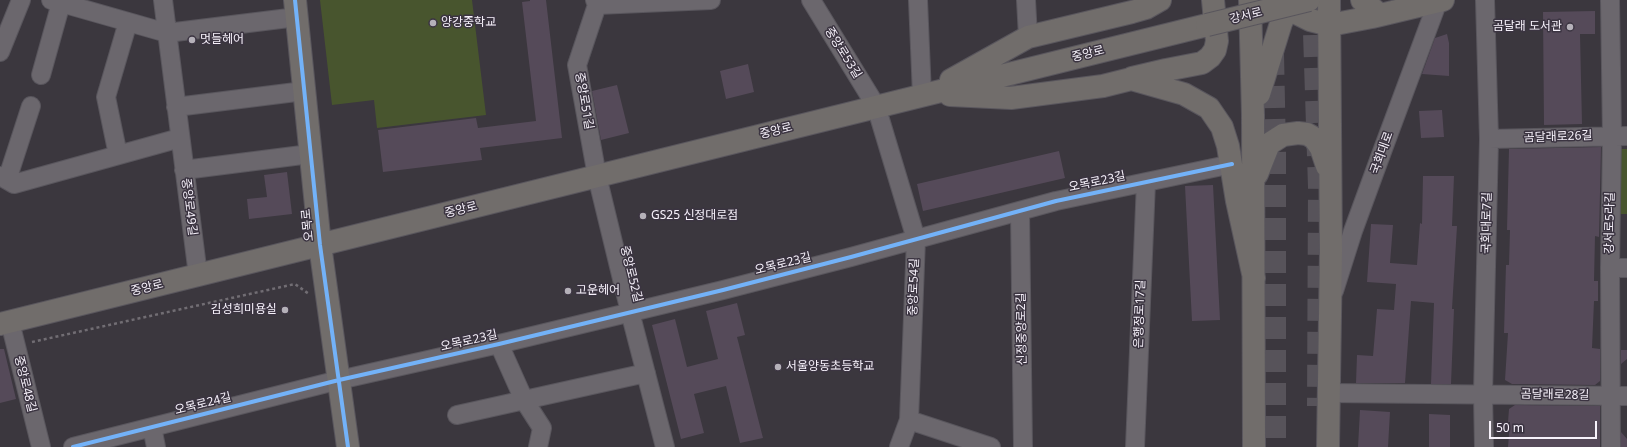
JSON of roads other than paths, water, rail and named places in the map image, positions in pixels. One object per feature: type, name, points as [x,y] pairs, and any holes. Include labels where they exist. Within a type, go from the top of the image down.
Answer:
[{"type":"main road","points":[[925,94],[1028,36],[1142,5],[1173,0]]},
{"type":"main road","points":[[925,94],[1011,98],[1103,86],[1166,70],[1202,63],[1216,50],[1217,41],[1213,0]]},
{"type":"main road","points":[[1250,0],[1254,183],[1254,447]]},
{"type":"main road","name":"강서로","points":[[1207,25],[1309,0]]},
{"type":"main road","points":[[1328,447],[1331,179],[1330,74],[1337,23],[1329,0]]},
{"type":"main road","points":[[1362,0],[1380,16]]},
{"type":"main road","points":[[1287,2],[1294,12],[1310,20],[1337,23],[1380,16],[1440,1]]},
{"type":"main road","points":[[1253,115],[1287,2]]},
{"type":"main road","name":"오목로","points":[[296,9],[320,245],[348,447]]},
{"type":"main road","name":"중앙로","points":[[5,323],[1207,25]]},
{"type":"main road","points":[[1131,79],[1184,94],[1209,108],[1222,127],[1232,164],[1237,201],[1254,278]]},
{"type":"main road","points":[[1254,183],[1269,144],[1283,135],[1298,133],[1307,134],[1314,138],[1321,148],[1331,179]]},
{"type":"street","points":[[0,52],[21,0]]},
{"type":"street","name":"중앙로49길","points":[[163,0],[198,275]]},
{"type":"street","name":"중앙로51길","points":[[597,176],[577,65],[596,2],[711,0]]},
{"type":"street","name":"중앙로53길","points":[[811,0],[876,106]]},
{"type":"street","points":[[918,0],[925,94]]},
{"type":"street","points":[[1026,0],[1028,36]]},
{"type":"street","name":"국회대로7길","points":[[1484,447],[1489,139],[1485,0]]},
{"type":"street","name":"강서로5라길","points":[[1610,0],[1619,136],[1619,396],[1611,447]]},
{"type":"street","points":[[41,74],[56,1],[167,33]]},
{"type":"street","name":"국회대로","points":[[1330,305],[1356,224],[1440,1]]},
{"type":"street","name":"오목로","points":[[167,33],[296,9]]},
{"type":"street","points":[[118,155],[106,97],[128,22]]},
{"type":"street","points":[[176,107],[304,91]]},
{"type":"street","points":[[31,106],[4,178],[14,184],[180,138]]},
{"type":"street","name":"중앙로54길","points":[[876,106],[916,239],[909,420],[899,447]]},
{"type":"street","name":"곰달래로26길","points":[[1489,139],[1619,136]]},
{"type":"street","points":[[184,170],[310,154]]},
{"type":"street","name":"오목로23길","points":[[339,380],[499,344],[730,288],[1056,201],[1232,164]]},
{"type":"street","name":"중앙로52길","points":[[597,176],[665,447]]},
{"type":"street","name":"은행정로17길","points":[[1135,447],[1146,182]]},
{"type":"street","name":"신정중앙로2길","points":[[1020,211],[1023,447]]},
{"type":"street","name":"중앙로48길","points":[[5,323],[16,346],[41,447]]},
{"type":"street","points":[[499,344],[524,400],[542,428],[538,447]]},
{"type":"street","points":[[457,415],[646,373]]},
{"type":"street","name":"오목로24길","points":[[73,447],[339,380]]},
{"type":"street","points":[[1328,393],[1484,394]]},
{"type":"street","name":"곰달래로28길","points":[[1484,394],[1619,396]]},
{"type":"street","points":[[909,420],[991,447]]},
{"type":"street","points":[[152,427],[156,447]]},
{"type":"tunnel","points":[[1313,2],[1319,187],[1318,406]]},
{"type":"tunnel","points":[[1273,53],[1275,152],[1275,447]]},
{"type":"place","name":"양강중학교","points":[[433,23]]},
{"type":"place","name":"곰달래 도서관","points":[[1570,27]]},
{"type":"place","name":"멋들헤어","points":[[192,40]]},
{"type":"place","name":"GS25 신정대로점","points":[[643,216]]},
{"type":"place","name":"고운헤어","points":[[568,291]]},
{"type":"place","name":"김성희미용실","points":[[285,310]]},
{"type":"place","name":"서울양동초등학교","points":[[778,367]]}]
